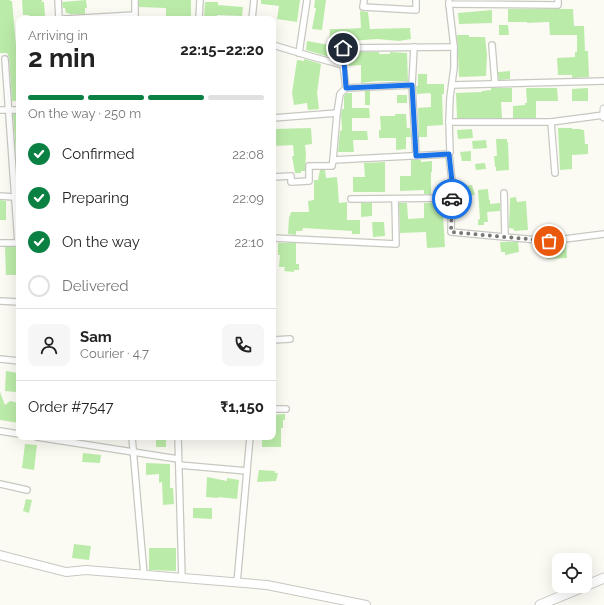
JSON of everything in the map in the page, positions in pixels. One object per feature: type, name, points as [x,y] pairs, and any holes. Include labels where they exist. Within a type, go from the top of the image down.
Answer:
[{"type":"main road","points":[[0,555],[66,572],[86,570],[266,585],[366,605]]},
{"type":"main road","points":[[540,605],[604,578]]},
{"type":"street","points":[[58,0],[59,16]]},
{"type":"street","points":[[118,16],[135,15],[135,0]]},
{"type":"street","points":[[199,16],[200,0]]},
{"type":"street","points":[[252,16],[254,0]]},
{"type":"street","points":[[299,53],[307,0]]},
{"type":"street","points":[[364,0],[363,7],[416,10],[416,0]]},
{"type":"street","points":[[558,0],[558,5],[449,2],[454,47],[454,68],[448,122],[452,181],[451,232],[549,241],[604,234]]},
{"type":"street","points":[[492,45],[495,83]]},
{"type":"street","points":[[276,46],[343,65]]},
{"type":"street","points":[[414,47],[412,85],[416,156]]},
{"type":"street","points":[[346,88],[343,65],[343,48],[454,47]]},
{"type":"street","points":[[5,59],[8,110],[16,176],[14,197],[16,220]]},
{"type":"street","points":[[452,85],[604,80]]},
{"type":"street","points":[[276,177],[291,176],[291,182],[308,181],[309,166],[332,166],[340,94],[346,88],[412,85]]},
{"type":"street","points":[[448,122],[551,122],[604,116],[604,109]]},
{"type":"street","points":[[0,110],[16,110]]},
{"type":"street","points":[[276,118],[337,113]]},
{"type":"street","points":[[551,122],[555,173]]},
{"type":"street","points":[[333,160],[449,154]]},
{"type":"street","points":[[504,193],[505,237]]},
{"type":"street","points":[[0,196],[14,197]]},
{"type":"street","points":[[351,199],[452,198]]},
{"type":"street","points":[[276,238],[396,244],[395,199]]},
{"type":"street","points":[[0,243],[16,243]]},
{"type":"street","points":[[0,301],[16,302]]},
{"type":"street","points":[[276,340],[290,339]]},
{"type":"street","points":[[0,359],[16,361]]},
{"type":"street","points":[[276,410],[286,409]]},
{"type":"street","points":[[0,431],[16,434]]},
{"type":"street","points":[[56,440],[133,452],[179,462],[247,471]]},
{"type":"street","points":[[132,440],[144,575]]},
{"type":"street","points":[[178,440],[182,578]]},
{"type":"street","points":[[237,583],[250,440]]},
{"type":"street","points":[[0,484],[27,490]]},
{"type":"building","points":[[0,0],[10,0],[12,1],[16,45],[16,101],[12,101],[9,57],[7,53],[0,53]]},
{"type":"building","points":[[22,0],[42,0],[42,2],[44,2],[45,16],[23,15]]},
{"type":"building","points":[[86,0],[87,8],[85,8],[85,14],[69,14],[66,13],[65,8],[63,8],[62,2]]},
{"type":"building","points":[[139,0],[191,0],[191,16],[166,16],[166,8],[139,7]]},
{"type":"building","points":[[261,0],[300,0],[297,22],[277,19],[279,6],[261,4]]},
{"type":"building","points":[[315,0],[326,0],[322,30],[312,29],[316,8],[314,8]]},
{"type":"building","points":[[205,2],[218,2],[218,5],[243,7],[242,16],[204,16]]},
{"type":"building","points":[[508,9],[573,9],[574,26],[584,26],[585,51],[588,51],[589,77],[572,78],[572,75],[558,75],[557,58],[575,57],[575,52],[577,52],[577,35],[550,35],[549,22],[508,22]]},
{"type":"building","points":[[492,10],[492,23],[459,24],[458,13]]},
{"type":"building","points":[[360,11],[368,12],[370,29],[410,28],[411,39],[399,41],[377,39],[336,42],[337,55],[326,56],[306,50],[307,41],[329,45],[330,29],[361,28]]},
{"type":"building","points":[[499,25],[508,25],[509,35],[499,35]]},
{"type":"building","points":[[457,35],[485,37],[487,55],[486,76],[459,77]]},
{"type":"building","points":[[379,52],[379,54],[390,54],[390,52],[407,53],[408,81],[377,81],[361,83],[361,65],[349,66],[347,53]]},
{"type":"building","points":[[304,59],[321,64],[317,93],[319,109],[308,110],[307,103],[294,105],[292,93],[297,60],[304,61]]},
{"type":"building","points":[[510,71],[510,79],[499,80],[498,72]]},
{"type":"building","points":[[418,74],[427,74],[427,84],[444,84],[444,94],[442,94],[443,125],[427,126],[427,137],[419,137],[418,108],[431,107],[431,95],[430,93],[417,94],[416,86],[418,86]]},
{"type":"building","points":[[491,88],[512,88],[512,102],[501,102],[502,118],[457,118],[456,93],[482,92],[491,90]]},
{"type":"building","points":[[526,88],[557,88],[558,101],[536,101],[536,118],[513,118],[513,106],[525,105],[525,103],[527,103]]},
{"type":"building","points":[[588,88],[588,101],[572,101],[572,89]]},
{"type":"building","points":[[365,91],[370,91],[370,105],[365,105]]},
{"type":"building","points":[[347,93],[352,93],[352,108],[369,108],[370,118],[352,118],[352,131],[367,131],[368,140],[353,140],[354,152],[338,152],[340,131],[342,130],[341,114],[342,109],[344,109],[344,96]]},
{"type":"building","points":[[397,95],[407,95],[407,103],[397,103]]},
{"type":"building","points":[[13,114],[16,114],[16,153]]},
{"type":"building","points":[[395,114],[406,114],[407,128],[410,128],[411,137],[406,137],[406,149],[396,150],[396,138],[379,138],[379,130],[381,130],[380,116],[395,116]]},
{"type":"building","points":[[311,128],[312,144],[305,145],[305,171],[295,173],[292,156],[294,156],[293,145],[276,146],[276,129]]},
{"type":"building","points":[[558,128],[584,130],[585,144],[588,144],[588,154],[572,155],[572,169],[560,170]]},
{"type":"building","points":[[472,129],[473,138],[458,139],[457,130]]},
{"type":"building","points":[[496,139],[507,139],[509,170],[496,171],[494,156],[497,156]]},
{"type":"building","points":[[486,140],[487,148],[473,149],[472,141]]},
{"type":"building","points":[[471,151],[471,161],[462,161],[460,152]]},
{"type":"building","points":[[411,160],[421,160],[421,162],[432,161],[431,194],[424,194],[424,190],[400,191],[400,176],[411,176]]},
{"type":"building","points":[[385,162],[385,192],[353,192],[353,177],[365,177],[364,163]]},
{"type":"building","points":[[485,163],[486,169],[476,170],[475,164]]},
{"type":"building","points":[[320,170],[325,170],[326,178],[337,177],[339,203],[347,202],[347,220],[360,220],[360,234],[352,234],[352,231],[303,228],[302,231],[296,231],[296,235],[288,234],[289,217],[291,212],[309,212],[308,201],[314,200],[314,180],[318,180]]},
{"type":"building","points":[[472,185],[475,195],[459,196],[458,186]]},
{"type":"building","points":[[488,189],[490,204],[500,203],[500,211],[487,212],[488,222],[484,222],[484,225],[478,225],[478,220],[480,219],[478,190]]},
{"type":"building","points":[[516,197],[517,202],[526,201],[528,230],[514,231],[514,229],[509,228],[510,198]]},
{"type":"building","points":[[0,200],[6,201],[6,220],[0,220]]},
{"type":"building","points":[[445,202],[446,215],[443,215],[445,247],[427,248],[426,232],[400,233],[399,203],[407,203],[408,219],[424,218],[424,203]]},
{"type":"building","points":[[361,203],[372,203],[372,216],[361,217]]},
{"type":"building","points":[[372,222],[384,222],[385,236],[373,237]]},
{"type":"building","points":[[500,242],[518,242],[519,252],[505,255],[505,252],[501,252]]},
{"type":"building","points":[[278,243],[296,243],[296,264],[299,264],[299,270],[294,270],[294,272],[284,271],[285,267],[279,267],[280,255],[278,255]]},
{"type":"building","points":[[566,243],[567,258],[547,259],[546,245]]},
{"type":"building","points":[[5,247],[16,247],[16,275],[6,275]]},
{"type":"building","points":[[6,371],[16,373],[16,392],[5,391]]},
{"type":"building","points":[[0,392],[5,405],[10,401],[16,402],[16,423],[0,420]]},
{"type":"building","points":[[285,414],[283,428],[281,428],[281,447],[262,447],[262,440],[276,440],[276,415]]},
{"type":"building","points":[[156,440],[166,440],[166,447],[156,447]]},
{"type":"building","points":[[25,444],[37,445],[34,470],[22,468]]},
{"type":"building","points":[[83,453],[101,455],[100,463],[82,462]]},
{"type":"building","points":[[146,463],[170,464],[170,488],[173,488],[174,504],[163,505],[162,482],[159,483],[159,474],[146,475]]},
{"type":"building","points":[[259,470],[275,471],[275,473],[278,473],[276,481],[257,482]]},
{"type":"building","points":[[207,477],[227,481],[227,478],[239,480],[237,499],[206,497]]},
{"type":"building","points":[[26,499],[32,500],[29,513],[23,511]]},
{"type":"building","points":[[193,508],[212,508],[212,519],[193,518]]},
{"type":"building","points":[[74,544],[91,546],[89,560],[72,558]]},
{"type":"building","points":[[149,548],[176,548],[176,571],[149,570]]},
{"type":"way so far","points":[[452,199],[451,232],[549,241]]},
{"type":"route","points":[[343,48],[343,65],[346,88],[412,85],[416,156],[449,154],[452,199]]}]
